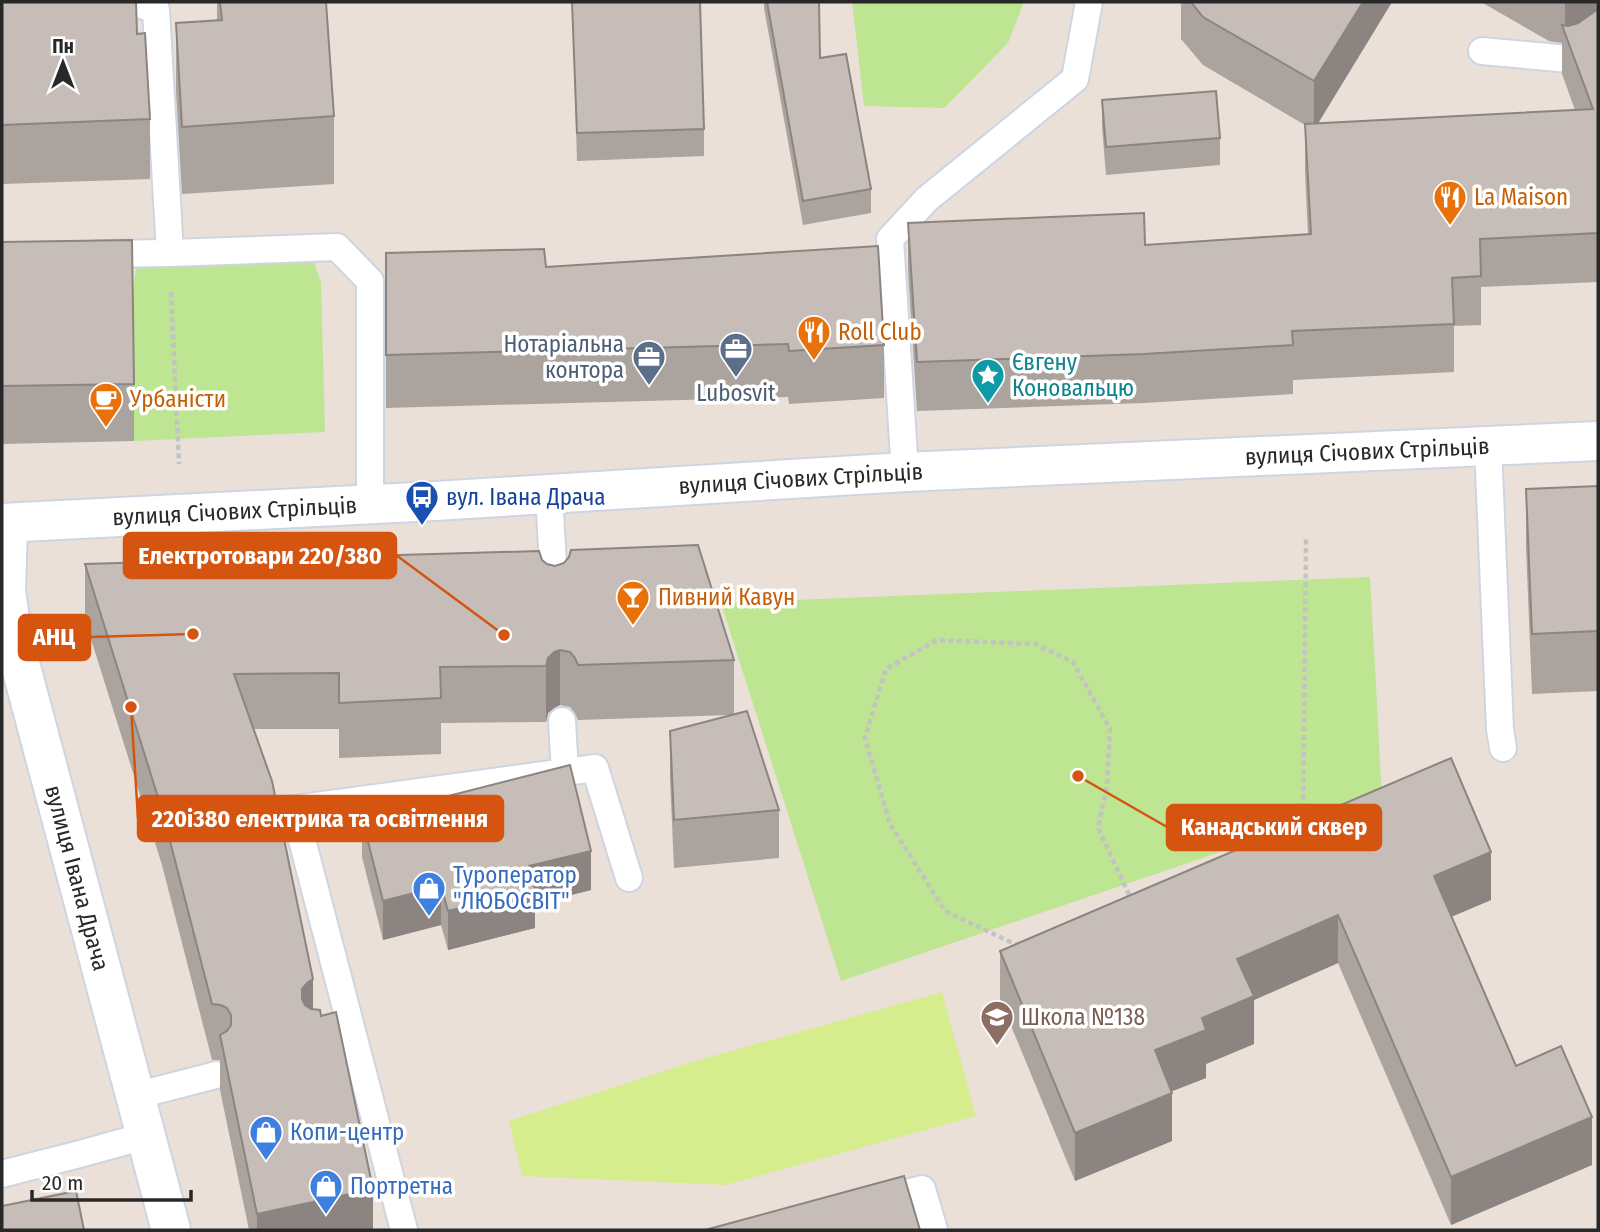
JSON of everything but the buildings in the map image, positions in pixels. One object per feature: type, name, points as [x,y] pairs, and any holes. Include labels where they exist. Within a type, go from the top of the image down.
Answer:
[{"type":"main road","name":"вулиця Січових Стрільців","points":[[5,523],[905,472],[1598,441]]},
{"type":"main road","name":"вулиця Івана Драча","points":[[5,523],[6,592],[13,637],[170,1230]]},
{"type":"lane","points":[[133,2],[156,10],[170,253]]},
{"type":"lane","points":[[905,472],[890,239],[927,199],[1074,79],[1089,2]]},
{"type":"lane","points":[[1482,51],[1569,59],[1598,39]]},
{"type":"lane","points":[[78,254],[337,247],[370,281],[370,504]]},
{"type":"lane","points":[[370,281],[397,280]]},
{"type":"lane","points":[[1488,447],[1503,747]]},
{"type":"lane","points":[[549,494],[555,606]]},
{"type":"lane","points":[[562,721],[565,772]]},
{"type":"lane","points":[[404,1230],[295,809],[595,768],[629,878]]},
{"type":"lane","points":[[330,1047],[355,1042]]},
{"type":"lane","points":[[135,1096],[216,1075]]},
{"type":"lane","points":[[2,1174],[145,1136]]},
{"type":"lane","points":[[859,1206],[922,1189],[934,1230]]},
{"type":"path","points":[[170,253],[179,464]]},
{"type":"path","points":[[1303,834],[1306,539]]},
{"type":"path","points":[[1019,946],[945,911],[890,824],[865,738],[886,669],[937,640],[1035,644],[1073,662],[1110,729],[1107,786],[1098,828],[1131,899]]},
{"type":"green space","points":[[852,2],[1024,2],[1008,43],[944,108],[864,106]]},
{"type":"green space","points":[[311,255],[321,282],[325,432],[134,441],[132,297],[136,269],[152,259]]},
{"type":"green space","points":[[1370,577],[1382,797],[841,981],[721,603]]},
{"type":"green space","points":[[942,992],[976,1116],[726,1185],[522,1176],[509,1121],[692,1062]]},
{"type":"place","name":"La Maison","points":[[1450,227]]},
{"type":"place","name":"Roll Club","points":[[814,362]]},
{"type":"place","name":"Lubosvit","points":[[736,379]]},
{"type":"place","name":"Нотаріальна контора","points":[[649,387]]},
{"type":"place","name":"Євгену Коновальцю","points":[[988,405]]},
{"type":"place","name":"Урбаністи","points":[[106,429]]},
{"type":"place","name":"вул. Івана Драча","points":[[422,527]]},
{"type":"place","name":"Пивний Кавун","points":[[633,627]]},
{"type":"place","name":"АНЦ","points":[[193,634]]},
{"type":"place","name":"Електротовари 220/380","points":[[504,635]]},
{"type":"place","name":"220і380 електрика та освітлення","points":[[131,707]]},
{"type":"place","name":"Канадський сквер","points":[[1078,776]]},
{"type":"place","name":"Туроператор \"ЛЮБОСВІТ\"","points":[[429,918]]},
{"type":"place","name":"Школа №138","points":[[997,1047]]},
{"type":"place","name":"Копи-центр","points":[[266,1162]]},
{"type":"place","name":"Портретна","points":[[326,1216]]}]
